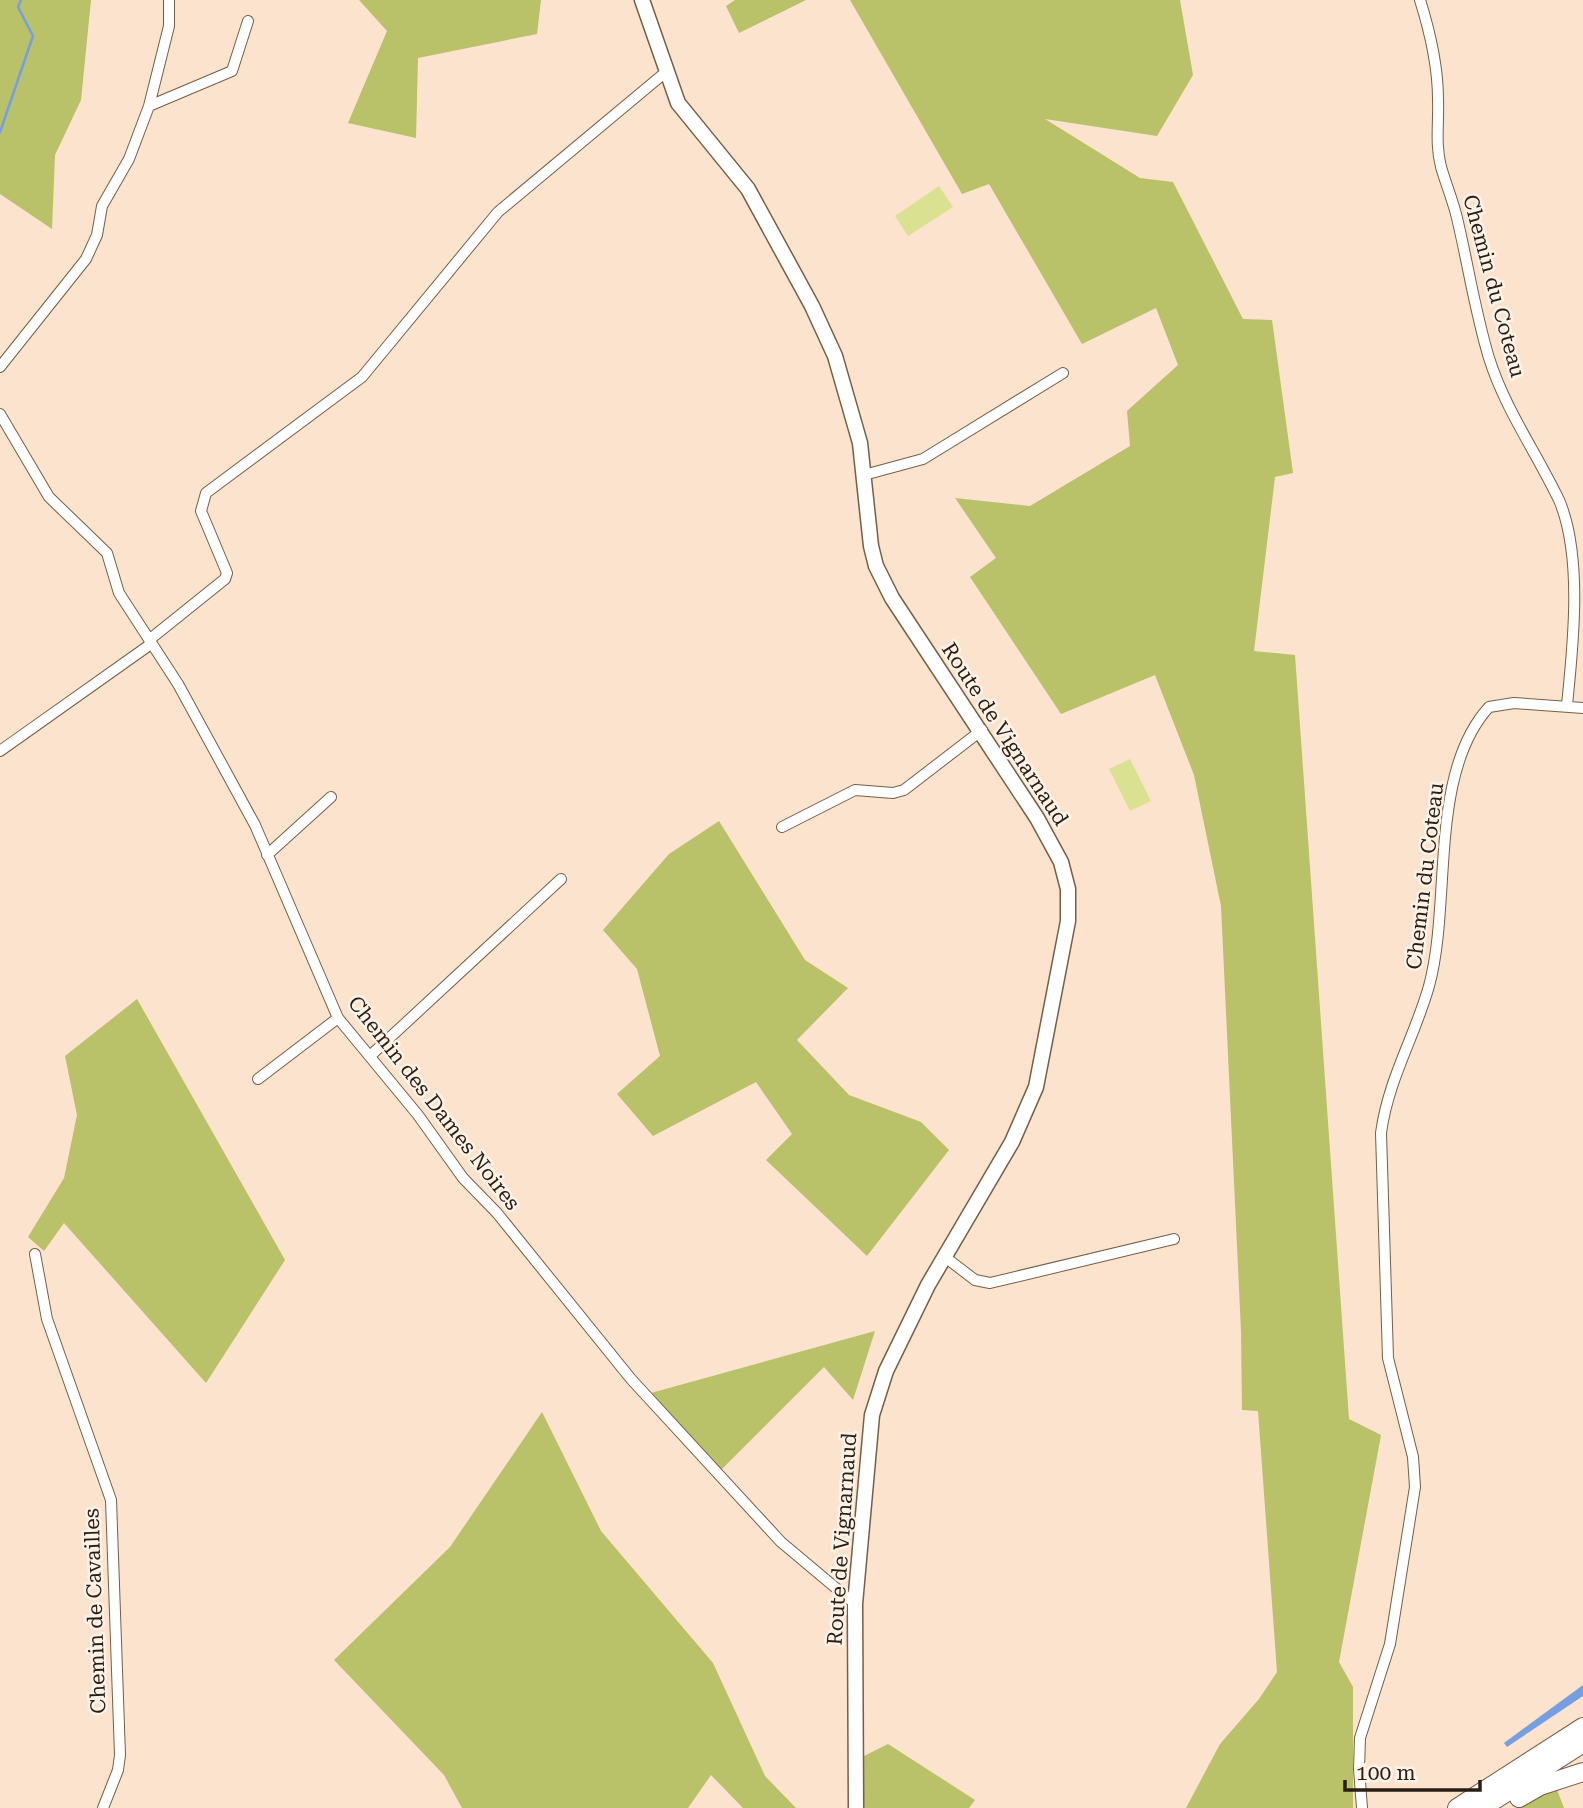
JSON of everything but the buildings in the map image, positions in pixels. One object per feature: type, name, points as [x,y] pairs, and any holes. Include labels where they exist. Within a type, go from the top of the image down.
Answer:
[{"type":"highway","points":[[1457,1808],[1583,1727]]},
{"type":"highway","points":[[1482,1808],[1583,1743]]},
{"type":"highway","points":[[1501,1808],[1540,1786],[1583,1772]]},
{"type":"street","points":[[0,367],[86,259],[97,235],[102,206],[129,159],[149,106],[169,26],[169,0]]},
{"type":"street","name":"Route de Vignarnaud","points":[[642,0],[673,93],[684,113],[748,189],[825,331],[846,386],[860,443],[876,566],[892,598],[982,730],[1061,862],[1068,889],[1069,921],[1036,1087],[1012,1142],[945,1257],[886,1371],[872,1415],[855,1604],[856,1808]]},
{"type":"street","name":"Chemin du Coteau","points":[[1362,1808],[1360,1738],[1390,1644],[1415,1487],[1413,1458],[1388,1358],[1381,1133],[1385,1105],[1430,983],[1449,807],[1466,740],[1489,707],[1514,703],[1567,705],[1571,662],[1573,575],[1566,522],[1559,502],[1504,398],[1489,357],[1457,216],[1441,165],[1437,143],[1436,72],[1430,34],[1420,0]]},
{"type":"street","points":[[149,106],[232,71],[248,21]]},
{"type":"street","points":[[0,751],[150,642],[225,579],[227,573],[201,512],[206,493],[362,377],[498,212],[667,71]]},
{"type":"street","points":[[864,475],[923,459],[1063,373]]},
{"type":"street","name":"Chemin des Dames Noires","points":[[0,414],[49,497],[107,553],[119,593],[228,772],[338,1018],[463,1178],[497,1213],[631,1379],[781,1542],[855,1604]]},
{"type":"street","points":[[1567,705],[1583,708]]},
{"type":"street","points":[[782,827],[855,790],[893,793],[904,790],[982,730]]},
{"type":"street","points":[[267,855],[331,797]]},
{"type":"street","points":[[370,1056],[561,879]]},
{"type":"street","points":[[258,1079],[338,1018]]},
{"type":"street","points":[[945,1257],[975,1280],[990,1283],[1174,1239]]},
{"type":"street","name":"Chemin de Cavailles","points":[[35,1254],[47,1319],[111,1500],[115,1680],[120,1755],[118,1770],[103,1808]]},
{"type":"green space","points":[[0,0],[91,0],[81,100],[55,155],[52,229],[0,194]]},
{"type":"green space","points":[[359,0],[541,0],[537,34],[418,58],[416,138],[348,123],[387,31]]},
{"type":"green space","points":[[735,0],[806,0],[739,33],[726,6]]},
{"type":"green space","points":[[850,0],[1180,0],[1193,75],[1157,136],[1045,119],[1140,178],[1173,182],[1243,319],[1272,320],[1293,473],[1275,477],[1254,651],[1295,655],[1349,1419],[1381,1435],[1339,1662],[1353,1687],[1353,1808],[1186,1808],[1220,1744],[1259,1699],[1277,1672],[1258,1411],[1242,1410],[1241,1331],[1221,906],[1194,775],[1155,675],[1061,714],[970,577],[996,558],[955,498],[1030,506],[1130,446],[1127,411],[1178,365],[1156,308],[1082,344],[989,184],[962,194]]},
{"type":"green space","points":[[939,186],[953,207],[908,236],[895,216]]},
{"type":"green space","points":[[1130,759],[1151,801],[1130,811],[1109,769]]},
{"type":"green space","points":[[719,821],[805,960],[848,988],[797,1040],[849,1095],[921,1122],[949,1150],[867,1256],[766,1160],[792,1134],[756,1082],[653,1136],[617,1094],[660,1056],[637,969],[603,930],[669,854]]},
{"type":"green space","points":[[137,999],[285,1260],[206,1383],[64,1223],[44,1251],[28,1237],[64,1178],[77,1115],[65,1056]]},
{"type":"green space","points":[[875,1331],[853,1400],[824,1367],[721,1470],[651,1393]]},
{"type":"green space","points":[[542,1412],[601,1531],[713,1663],[765,1776],[796,1808],[743,1808],[711,1775],[688,1808],[462,1808],[444,1775],[334,1660],[450,1547]]},
{"type":"green space","points":[[888,1744],[975,1800],[969,1808],[861,1808],[862,1757]]},
{"type":"green space","points":[[1556,1787],[1564,1808],[1516,1808]]},
{"type":"water","points":[[1583,1685],[1583,1696],[1507,1747],[1504,1743]]},
{"type":"waterway","points":[[0,132],[33,36],[18,7],[21,0]]}]
